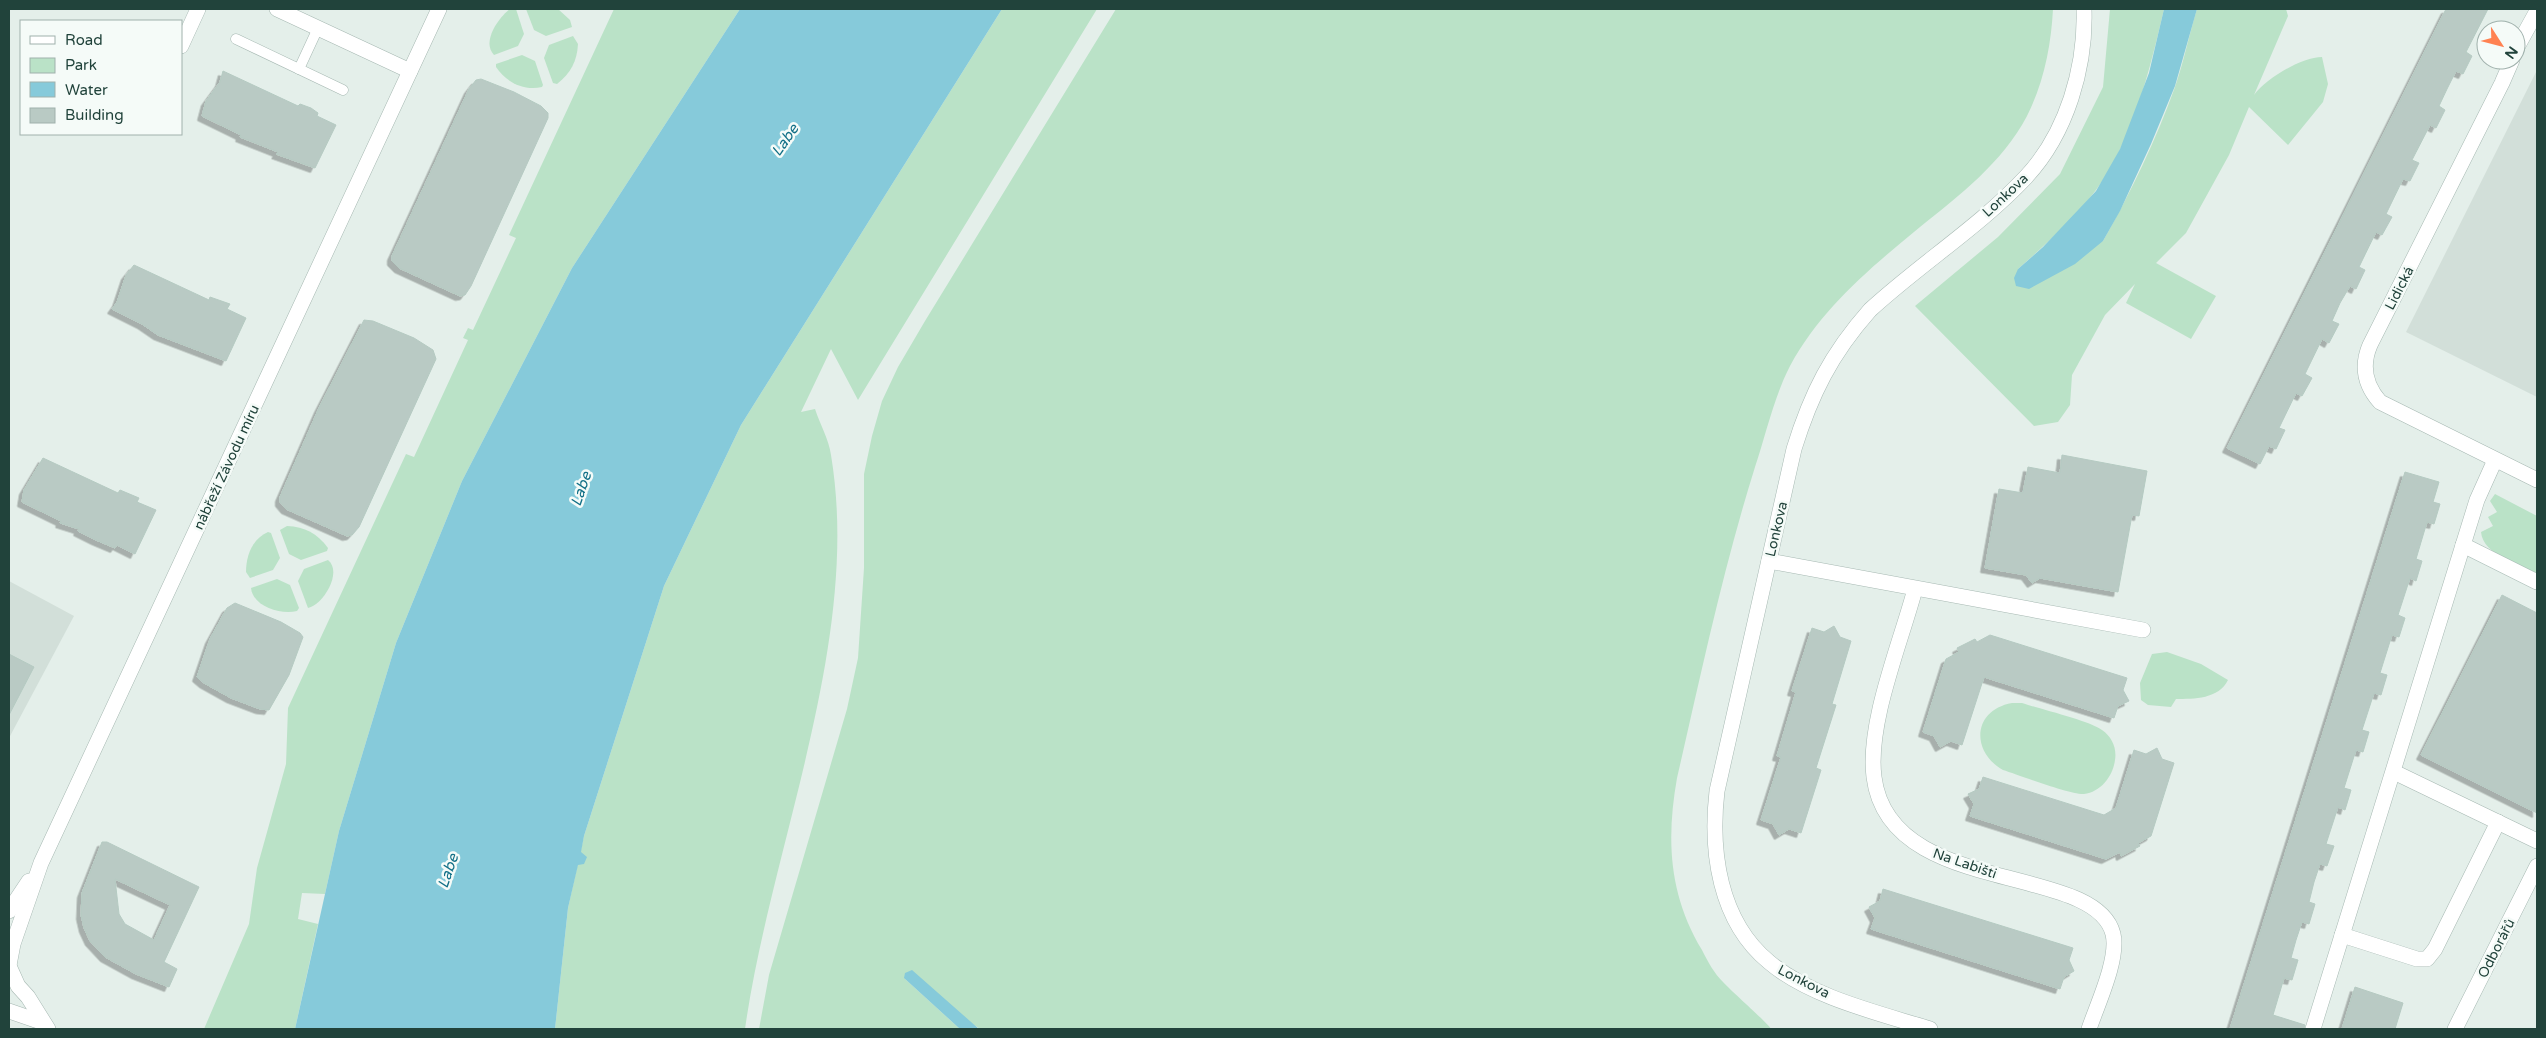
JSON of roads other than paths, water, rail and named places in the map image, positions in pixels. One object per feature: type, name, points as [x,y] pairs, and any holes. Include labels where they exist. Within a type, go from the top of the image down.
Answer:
[{"type":"street","points":[[182,44],[198,9]]},
{"type":"street","points":[[277,9],[410,71]]},
{"type":"street","name":"nábřeží Závodu míru","points":[[9,972],[13,944],[41,863],[439,9]]},
{"type":"street","name":"Lonkova","points":[[1930,1029],[1826,994],[1784,973],[1769,963],[1751,945],[1727,901],[1715,849],[1716,801],[1794,449],[1806,409],[1819,379],[1852,330],[1870,310],[2000,203],[2027,176],[2049,145],[2068,106],[2079,71],[2085,30],[2084,9]]},
{"type":"street","points":[[2526,30],[2537,10]]},
{"type":"street","name":"Lidická","points":[[2495,460],[2380,402],[2369,387],[2364,370],[2370,345],[2508,70]]},
{"type":"street","points":[[2313,1029],[2477,500],[2495,460],[2537,480]]},
{"type":"street","points":[[2463,545],[2537,582]]},
{"type":"street","points":[[1769,561],[2144,630]]},
{"type":"street","name":"Na Labišti","points":[[1915,589],[1875,731],[1872,759],[1874,779],[1887,812],[1900,830],[1928,851],[1946,859],[2077,900],[2096,911],[2108,924],[2113,933],[2114,944],[2107,977],[2089,1029]]},
{"type":"street","points":[[2394,772],[2537,841]]},
{"type":"street","points":[[2342,935],[2417,959],[2427,959],[2435,949],[2498,822]]},
{"type":"street","name":"nábřeží Závodu míru","points":[[9,911],[41,863]]},
{"type":"street","name":"Odborářů","points":[[2455,1029],[2537,866]]},
{"type":"street","points":[[9,972],[28,997],[44,1026]]},
{"type":"street","points":[[9,1010],[44,1026]]},
{"type":"lane","points":[[299,69],[318,28]]},
{"type":"lane","points":[[236,39],[343,90]]},
{"type":"water","name":"Labe","points":[[740,9],[1002,9],[741,425],[664,586],[584,836],[581,852],[587,857],[584,864],[578,865],[568,908],[555,1029],[295,1029],[339,831],[396,643],[462,481],[572,268]]},
{"type":"water","points":[[2164,9],[2197,9],[2175,86],[2120,211],[2103,241],[2075,264],[2029,289],[2016,286],[2014,278],[2018,269],[2043,247],[2096,191],[2120,149],[2149,73]]},
{"type":"water","points":[[912,970],[979,1029],[960,1029],[904,978],[905,973]]}]
